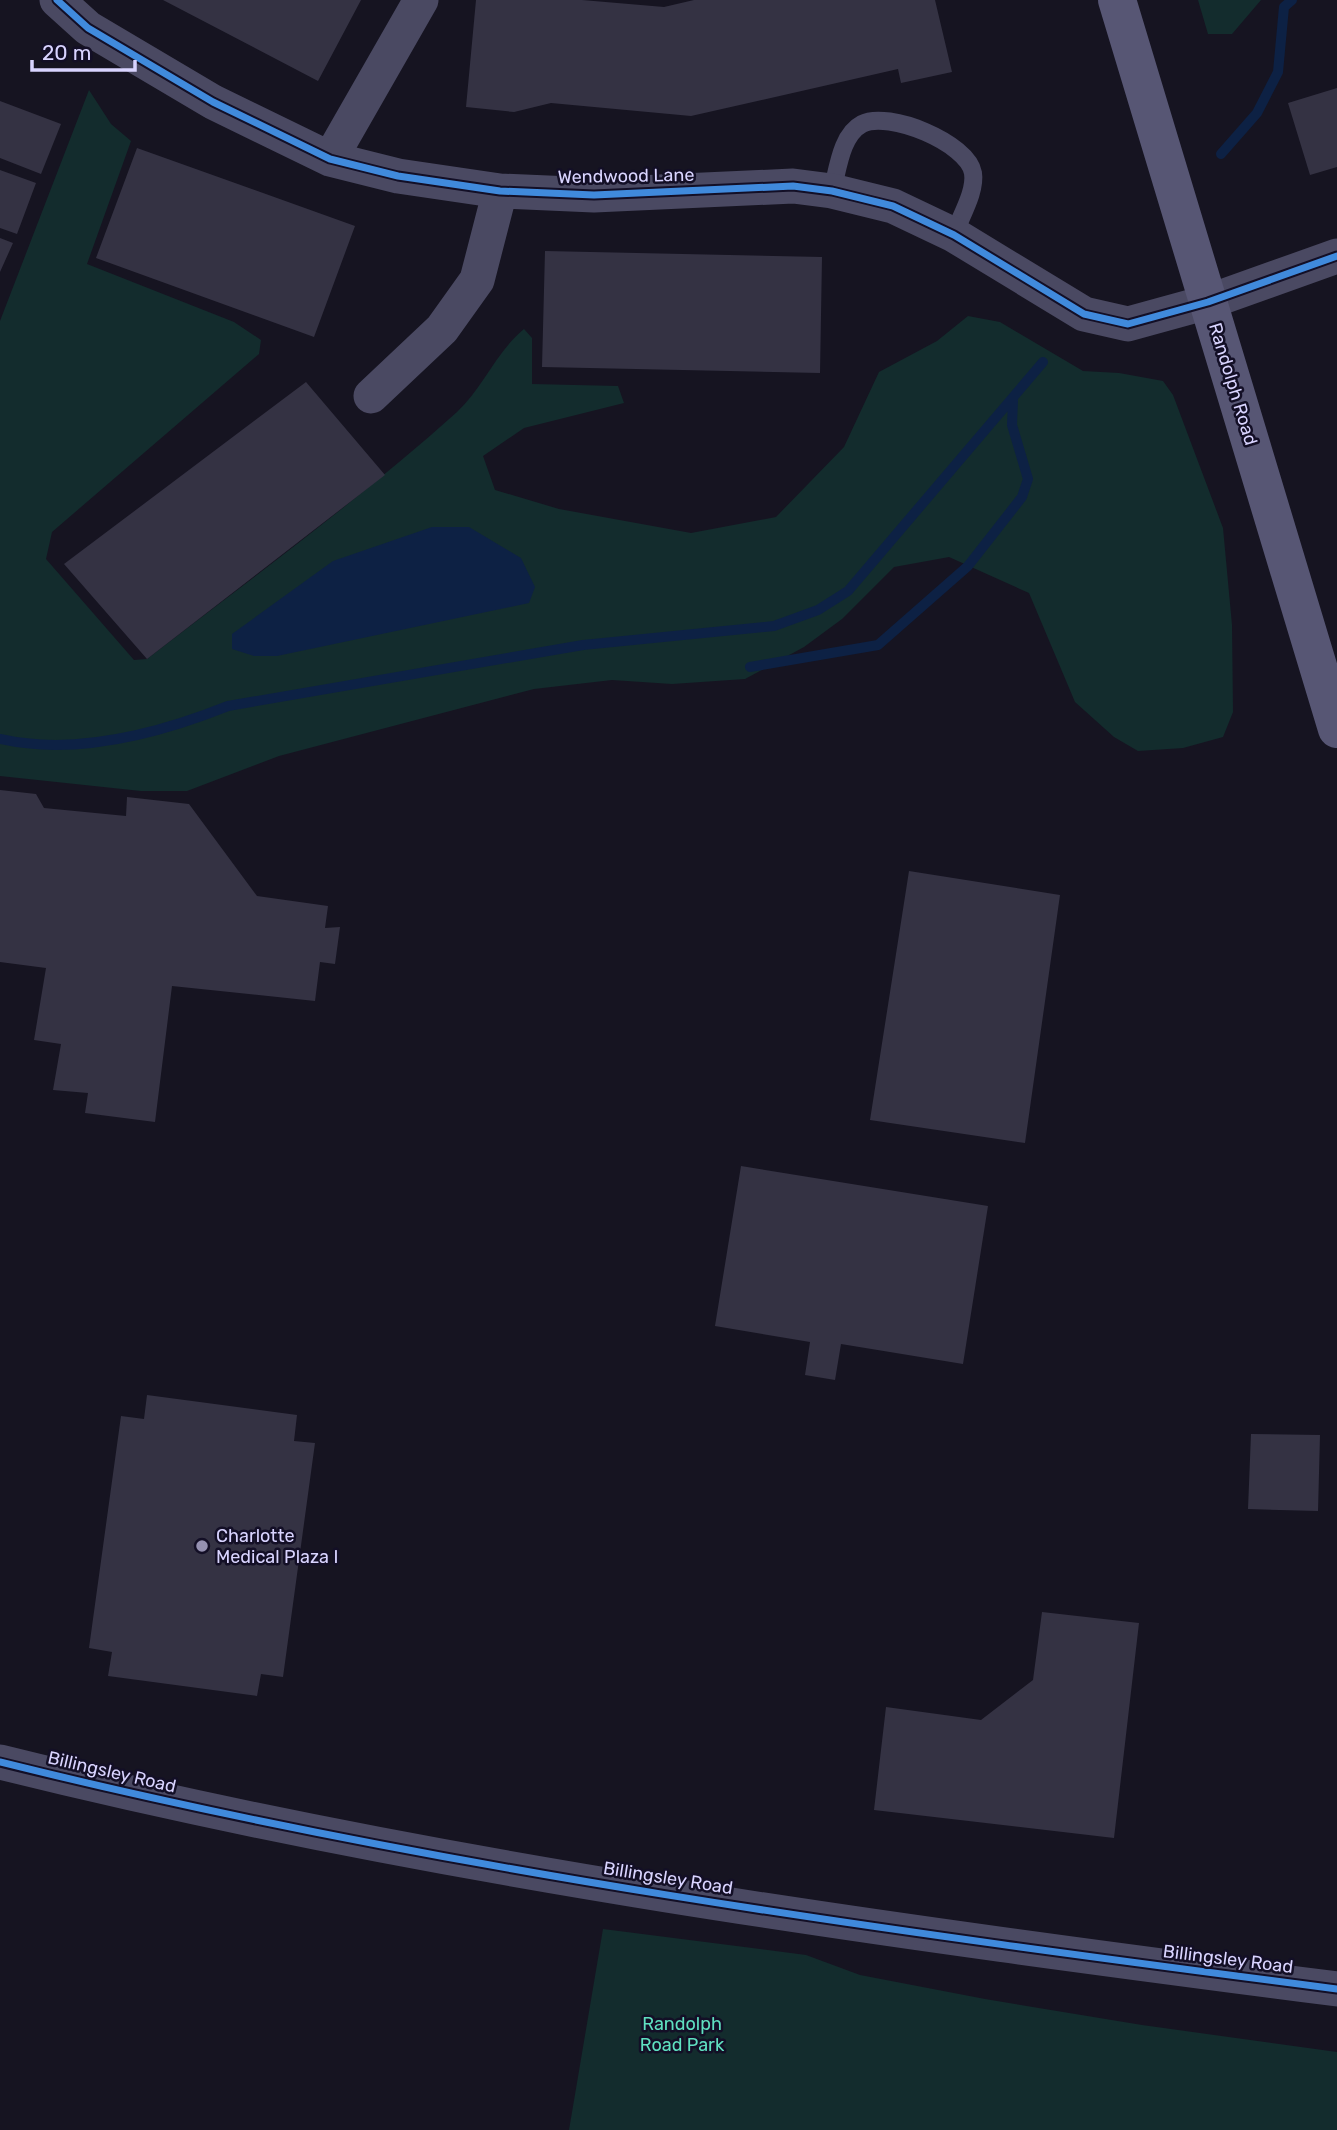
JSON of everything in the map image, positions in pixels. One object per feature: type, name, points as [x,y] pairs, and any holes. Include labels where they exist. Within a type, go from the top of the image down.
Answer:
[{"type":"main road","name":"Randolph Road","points":[[1117,0],[1337,729]]},
{"type":"street","name":"Wendwood Lane","points":[[57,0],[88,28],[213,102],[330,159],[398,176],[500,191],[594,195],[793,186],[832,191],[893,206],[954,234],[1084,314],[1128,324],[1208,302],[1337,256]]},
{"type":"street","points":[[330,159],[421,0]]},
{"type":"street","points":[[371,396],[442,329],[477,280],[500,191]]},
{"type":"street","name":"Billingsley Road","points":[[0,1762],[243,1819],[462,1862],[856,1923],[1337,1989]]},
{"type":"lane","points":[[832,191],[846,141],[861,124],[876,119],[919,129],[952,147],[969,163],[973,174],[971,189],[954,234]]},
{"type":"green space","points":[[1198,0],[1261,0],[1232,34],[1208,34]]},
{"type":"green space","points":[[89,90],[111,124],[131,141],[87,264],[234,322],[261,340],[259,354],[52,532],[46,559],[134,660],[147,659],[305,538],[420,445],[475,392],[505,348],[524,329],[532,338],[532,384],[618,386],[624,403],[524,428],[483,456],[495,490],[559,509],[691,533],[776,517],[844,447],[879,372],[937,341],[968,316],[1000,322],[1083,371],[1119,373],[1163,381],[1173,395],[1223,528],[1232,625],[1233,712],[1223,737],[1183,748],[1138,751],[1114,737],[1075,702],[1029,593],[949,557],[894,567],[842,619],[804,647],[745,679],[672,684],[612,680],[534,689],[279,756],[187,791],[141,791],[0,776],[0,321]]},
{"type":"green space","name":"Randolph Road Park","points":[[603,1929],[806,1955],[860,1975],[985,1999],[1142,2025],[1337,2052],[1337,2130],[569,2130]]},
{"type":"water","points":[[432,527],[469,527],[521,558],[535,587],[529,603],[277,656],[254,656],[232,649],[232,634],[333,561]]},
{"type":"building","points":[[163,0],[361,0],[318,81]]},
{"type":"building","points":[[476,0],[582,0],[664,7],[694,0],[935,0],[952,72],[901,83],[898,69],[691,116],[551,103],[514,112],[466,107]]},
{"type":"building","points":[[1337,88],[1337,167],[1310,175],[1288,103]]},
{"type":"building","points":[[0,101],[61,124],[41,174],[0,158]]},
{"type":"building","points":[[137,148],[355,226],[314,337],[96,258]]},
{"type":"building","points":[[0,170],[36,183],[17,234],[0,228]]},
{"type":"building","points":[[0,238],[13,243],[0,272]]},
{"type":"building","points":[[545,251],[822,257],[820,373],[542,367]]},
{"type":"building","points":[[306,382],[385,475],[147,659],[64,564]]},
{"type":"building","points":[[0,790],[36,794],[44,808],[126,816],[127,797],[189,804],[257,896],[328,906],[325,928],[340,927],[335,964],[320,962],[315,1001],[172,986],[155,1122],[85,1113],[88,1093],[53,1090],[61,1044],[34,1040],[46,968],[0,962]]},
{"type":"building","points":[[909,871],[1060,895],[1025,1143],[870,1120]]},
{"type":"building","points":[[741,1166],[988,1206],[963,1364],[841,1344],[835,1380],[805,1375],[810,1342],[715,1326]]},
{"type":"building","name":"Charlotte Medical Plaza I","points":[[147,1395],[297,1415],[294,1441],[315,1443],[283,1677],[261,1674],[257,1696],[108,1676],[112,1652],[89,1648],[121,1416],[144,1419]]},
{"type":"building","points":[[1251,1434],[1320,1435],[1318,1511],[1248,1509]]},
{"type":"building","points":[[1042,1612],[1139,1623],[1114,1838],[874,1810],[886,1707],[981,1720],[1033,1680]]},
{"type":"waterway","points":[[1221,154],[1257,113],[1278,72],[1284,7],[1292,0]]},
{"type":"waterway","points":[[0,739],[57,745],[116,739],[173,725],[228,706],[583,645],[774,626],[818,610],[848,591],[1043,362]]},
{"type":"waterway","points":[[750,667],[878,645],[968,566],[1022,497],[1028,479],[1012,425],[1013,400]]},
{"type":"cycle path","points":[[57,0],[88,28],[213,102],[330,159],[398,176],[500,191],[594,195],[793,186],[832,191],[893,206],[954,235],[1084,314],[1128,324],[1208,302],[1337,256]]},
{"type":"cycle path","points":[[0,1762],[165,1801],[331,1835],[665,1895],[1337,1989]]},
{"type":"place","name":"Charlotte Medical Plaza I","points":[[202,1546]]}]
